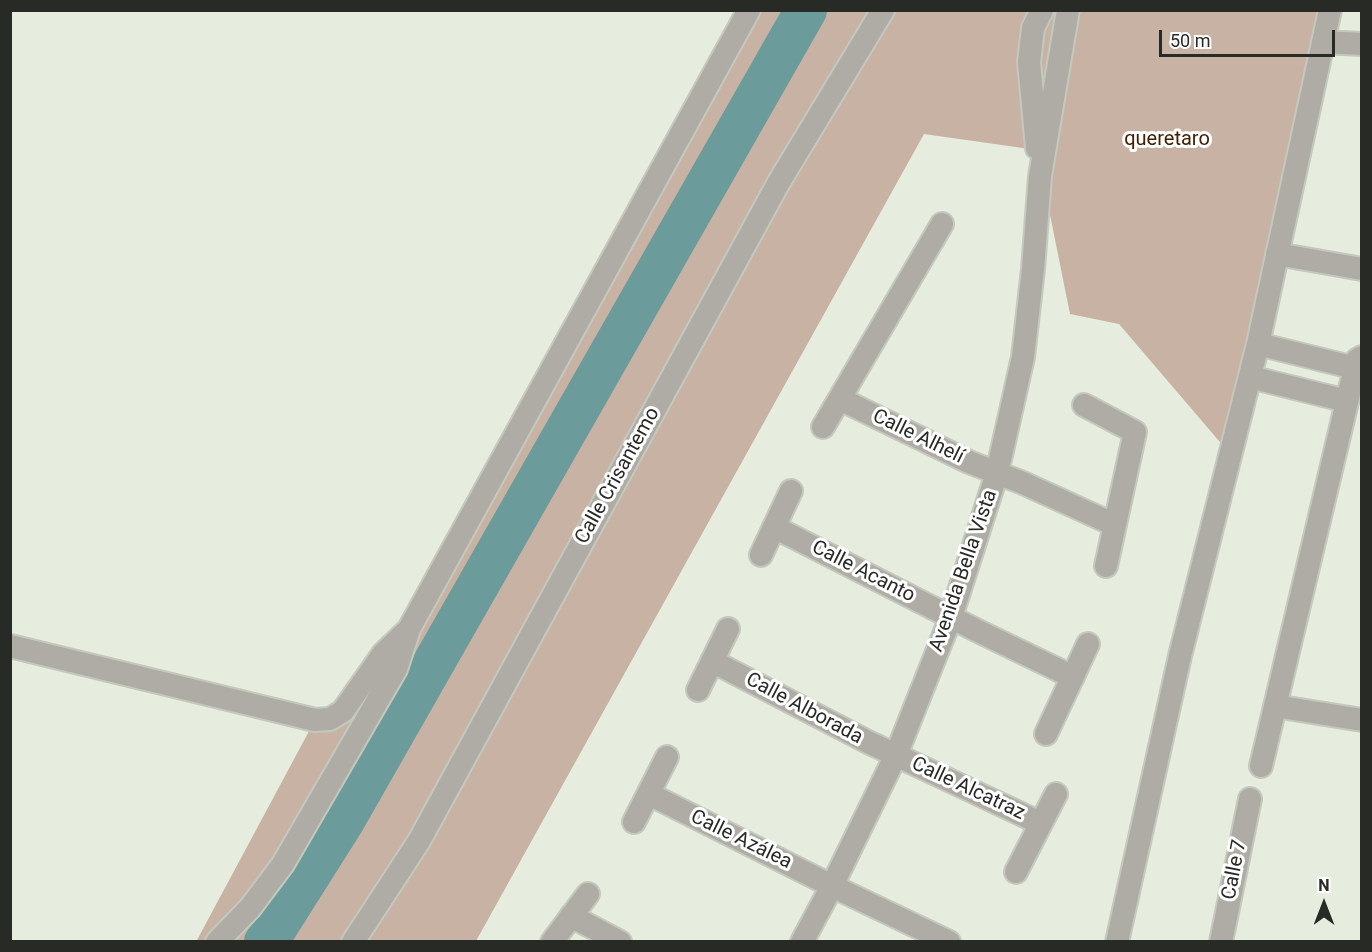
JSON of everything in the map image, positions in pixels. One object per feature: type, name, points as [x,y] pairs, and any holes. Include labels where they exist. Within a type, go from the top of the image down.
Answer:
[{"type":"street","points":[[217,942],[250,908],[283,864],[396,669],[409,629],[749,10]]},
{"type":"street","name":"Calle Crisantemo","points":[[353,942],[419,842],[779,182],[883,10]]},
{"type":"street","name":"Avenida Bella Vista","points":[[1040,176],[1029,62],[1033,28],[1042,10]]},
{"type":"street","name":"Avenida Bella Vista","points":[[802,942],[896,755],[951,617],[997,472],[1023,357],[1040,176],[1068,10]]},
{"type":"street","points":[[1117,942],[1180,656],[1258,344],[1330,10]]},
{"type":"street","points":[[1323,42],[1362,44]]},
{"type":"street","points":[[823,427],[942,224]]},
{"type":"street","points":[[1277,254],[1362,269]]},
{"type":"street","points":[[1258,344],[1358,362],[1261,766]]},
{"type":"street","points":[[1250,377],[1347,401]]},
{"type":"street","name":"Calle Alhelí","points":[[840,399],[969,462],[997,472],[1115,525]]},
{"type":"street","points":[[1084,405],[1135,432],[1106,566]]},
{"type":"street","points":[[761,555],[791,491]]},
{"type":"street","name":"Calle Acanto","points":[[774,527],[1073,677]]},
{"type":"street","points":[[10,646],[315,720],[330,719],[343,711],[383,654],[409,629]]},
{"type":"street","points":[[698,690],[728,629]]},
{"type":"street","points":[[1046,734],[1088,644]]},
{"type":"street","name":"Calle Alborada","points":[[712,661],[896,755]]},
{"type":"street","points":[[1275,706],[1362,720]]},
{"type":"street","name":"Calle Alcatraz","points":[[896,755],[1040,823]]},
{"type":"street","points":[[634,822],[667,757]]},
{"type":"street","name":"Calle Azálea","points":[[649,794],[949,942]]},
{"type":"street","points":[[1016,872],[1056,794]]},
{"type":"street","name":"Calle 7","points":[[1221,942],[1250,799]]},
{"type":"street","points":[[552,942],[588,894]]},
{"type":"street","points":[[571,916],[620,942]]},
{"type":"green space","name":"queretaro","points":[[749,11],[1324,11],[1231,455],[1119,324],[1070,314],[1037,150],[924,134],[476,941],[196,942],[315,720],[383,654]]},
{"type":"waterway","points":[[265,942],[343,822],[806,10]]}]
